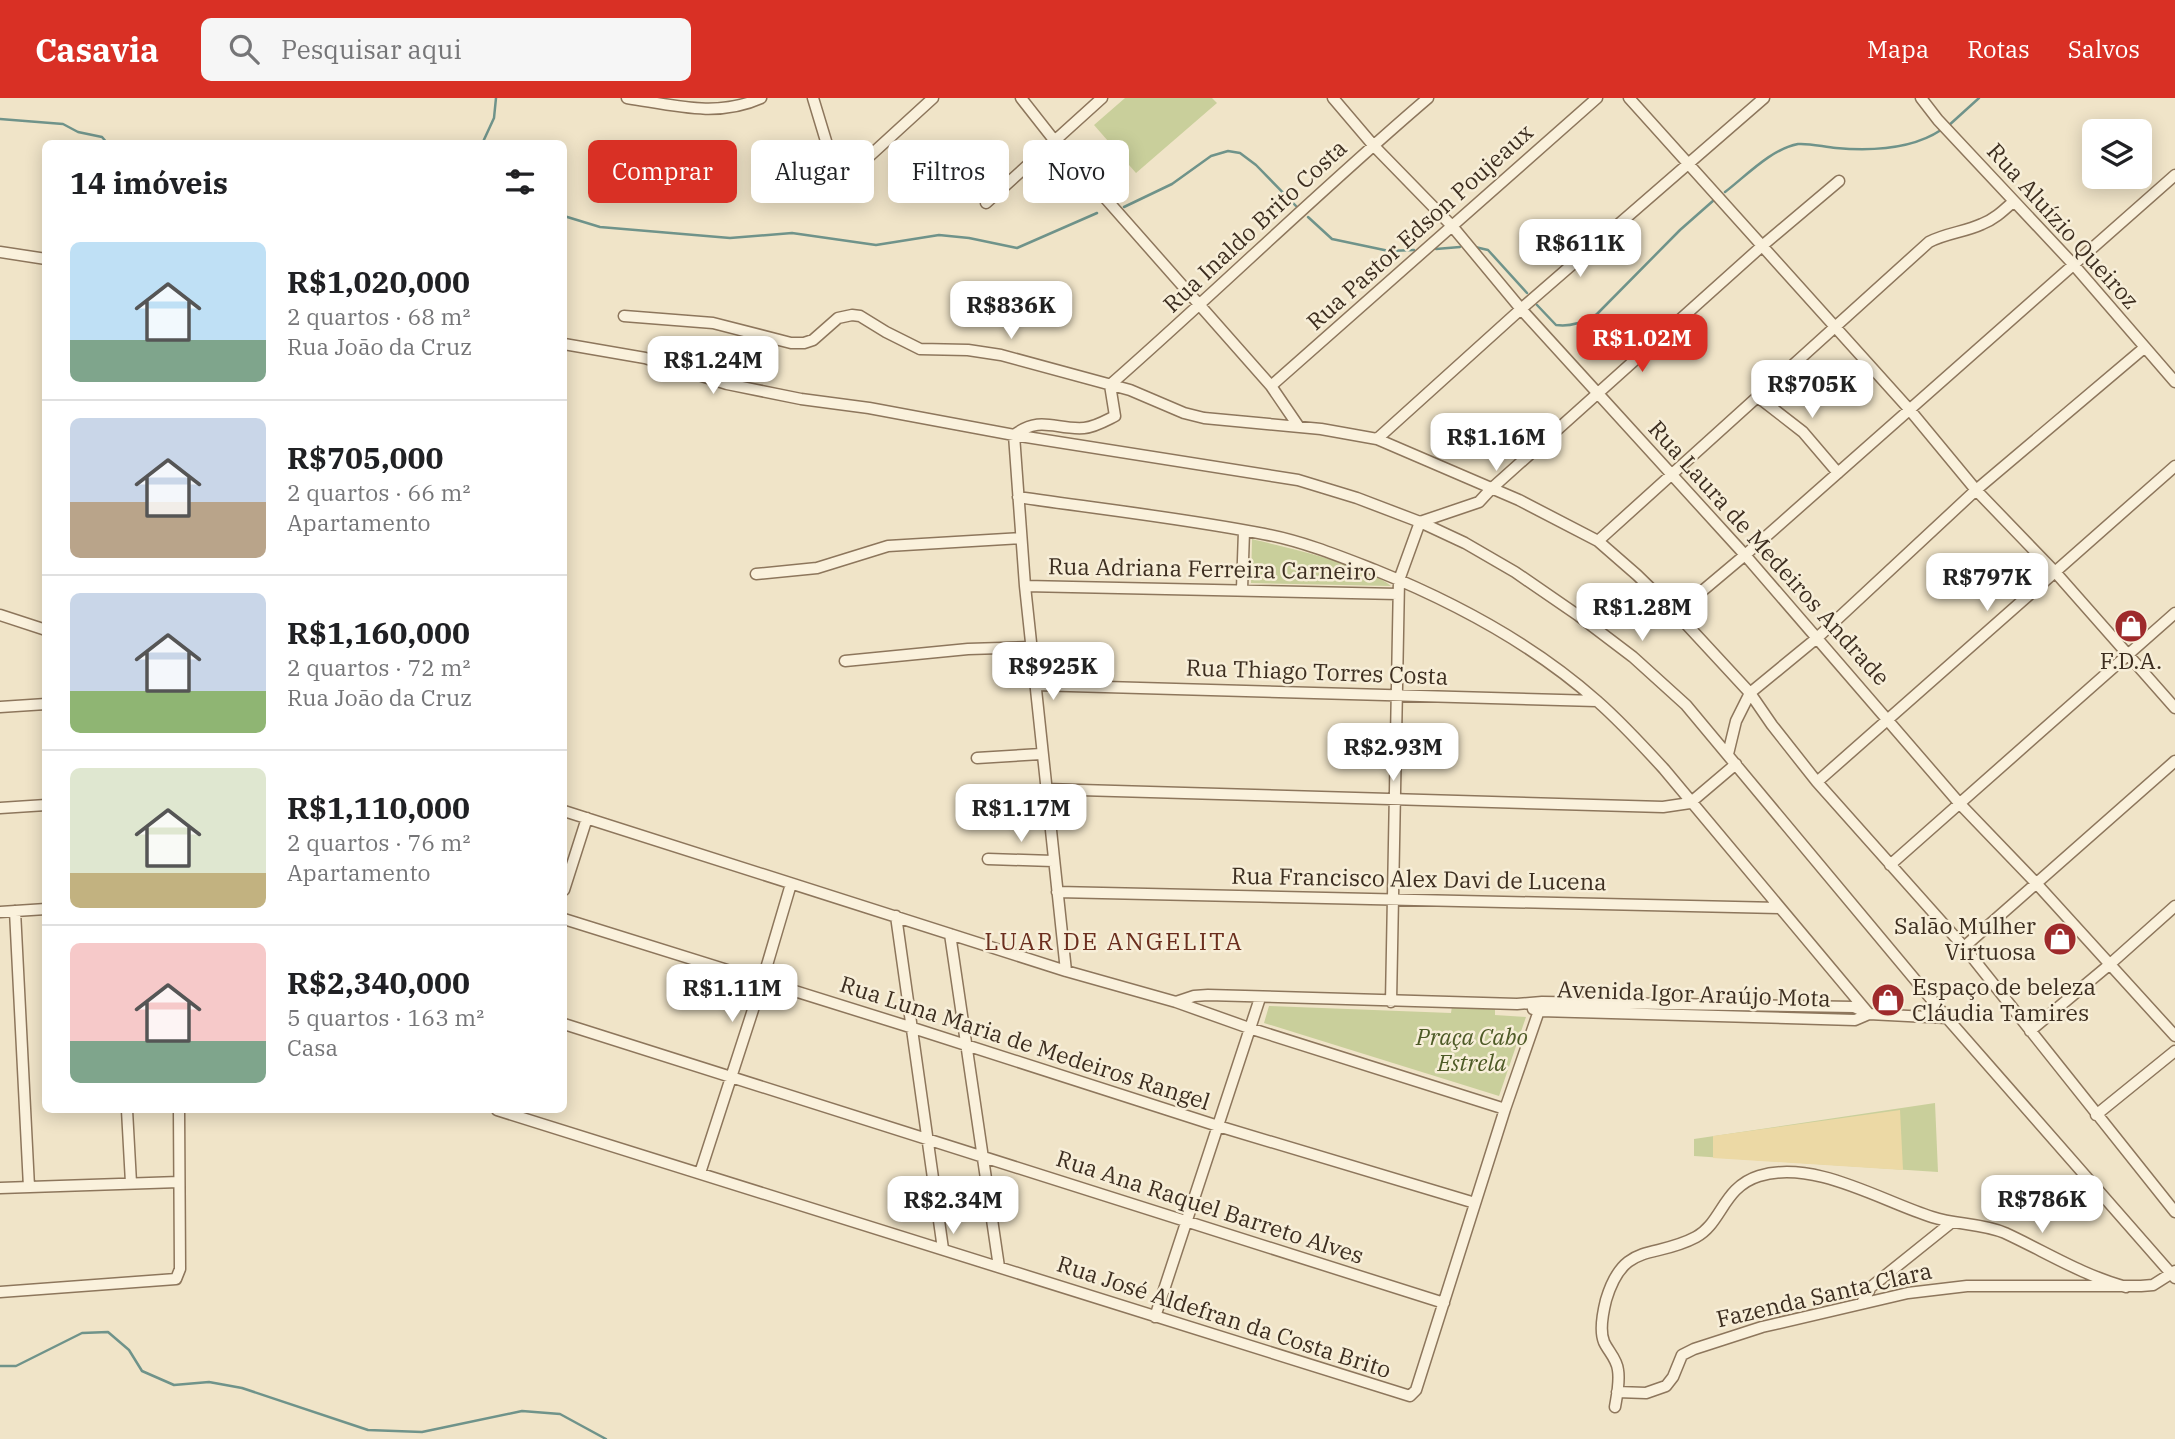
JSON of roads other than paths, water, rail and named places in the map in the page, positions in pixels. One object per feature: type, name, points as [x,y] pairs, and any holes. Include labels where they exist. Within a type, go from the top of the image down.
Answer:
[{"type":"street","points":[[627,98],[705,110],[731,108],[761,98]]},
{"type":"street","points":[[813,98],[839,184],[933,98]]},
{"type":"street","points":[[1021,98],[1054,140],[1102,98]]},
{"type":"street","name":"Rua Laura de Medeiros Andrade","points":[[1333,98],[1373,145],[1452,226],[1521,309],[1745,555],[1960,804],[2175,1036]]},
{"type":"street","name":"Rua Inaldo Brito Costa","points":[[1110,385],[1200,307],[1373,145],[1428,98]]},
{"type":"street","name":"Rua Pastor Edson Poujeaux","points":[[1271,386],[1597,98]]},
{"type":"street","points":[[1629,98],[1909,409],[1976,490],[2056,573],[2175,708]]},
{"type":"street","points":[[1377,439],[1521,309],[1764,98]]},
{"type":"street","name":"Rua Aluízio Queiroz","points":[[1922,98],[1938,120],[2073,264],[2175,382]]},
{"type":"street","points":[[1009,182],[1023,169]]},
{"type":"street","points":[[1676,613],[2175,175]]},
{"type":"street","points":[[1420,522],[1479,502],[1597,393],[1839,181]]},
{"type":"street","points":[[1598,541],[1929,242],[1983,224],[2000,215],[2014,201]]},
{"type":"street","points":[[1109,203],[1271,386],[1299,428]]},
{"type":"street","points":[[0,252],[42,257]]},
{"type":"street","points":[[624,316],[713,323],[790,343],[804,343],[813,340],[838,318],[852,315],[867,319],[920,349],[985,351],[1130,390],[1184,413],[1204,418],[1346,432],[1377,439],[1519,500],[1598,541],[1676,613],[1750,693],[1818,782],[1964,947],[2175,1212]]},
{"type":"street","points":[[567,345],[645,358],[727,384],[769,393],[1298,480],[1357,498],[1420,522],[1465,543],[1515,572],[1579,615],[1633,657],[1686,705],[1947,1018],[2171,1276]]},
{"type":"street","points":[[1728,754],[1736,721],[1750,693],[1816,638],[1976,490],[2144,348]]},
{"type":"street","points":[[1014,435],[1024,427],[1038,423],[1083,428],[1115,416],[1110,385]]},
{"type":"street","points":[[1758,397],[1803,432],[1838,473]]},
{"type":"street","points":[[1014,435],[1041,754],[1066,971]]},
{"type":"street","points":[[1818,782],[2175,466]]},
{"type":"street","points":[[1018,498],[1265,534],[1308,546],[1399,580],[1449,603],[1513,640],[1597,701],[1664,769],[1869,1014]]},
{"type":"street","points":[[1391,1002],[1398,594],[1399,580],[1420,522]]},
{"type":"street","points":[[1242,589],[1244,531]]},
{"type":"street","points":[[756,574],[817,568],[888,546],[1021,538]]},
{"type":"street","name":"Rua Adriana Ferreira Carneiro","points":[[1025,586],[1398,594]]},
{"type":"street","points":[[1890,865],[2175,613]]},
{"type":"street","points":[[0,615],[42,629]]},
{"type":"street","points":[[845,660],[968,649],[1032,647]]},
{"type":"street","name":"Rua Thiago Torres Costa","points":[[1035,685],[1597,701]]},
{"type":"street","points":[[0,707],[42,704]]},
{"type":"street","points":[[977,758],[1041,754]]},
{"type":"street","points":[[1964,947],[2175,761]]},
{"type":"street","points":[[1045,789],[1663,807],[1690,803],[1736,764]]},
{"type":"street","points":[[0,808],[42,805]]},
{"type":"street","points":[[567,812],[1066,971],[1176,1002],[1249,1028],[1505,1109]]},
{"type":"street","points":[[567,881],[587,818]]},
{"type":"street","points":[[988,859],[1053,861]]},
{"type":"street","points":[[700,1173],[762,982],[790,884]]},
{"type":"street","name":"Rua Francisco Alex Davi de Lucena","points":[[1057,892],[1779,908]]},
{"type":"street","points":[[2030,1031],[2175,906]]},
{"type":"street","points":[[0,912],[42,909]]},
{"type":"street","points":[[15,911],[29,1187]]},
{"type":"street","points":[[897,916],[943,1250]]},
{"type":"street","name":"Rua Luna Maria de Medeiros Rangel","points":[[567,920],[1218,1126],[1475,1203]]},
{"type":"street","points":[[950,934],[999,1267]]},
{"type":"street","name":"Avenida Igor Araújo Mota","points":[[1176,1002],[1208,995],[1541,1006],[1854,1007],[1869,1014],[1947,1018]]},
{"type":"street","points":[[1155,1317],[1260,998]]},
{"type":"street","points":[[1444,1303],[1505,1109],[1541,1006]]},
{"type":"street","name":"Rua Ana Raquel Barreto Alves","points":[[567,1025],[1444,1303]]},
{"type":"street","points":[[2096,1115],[2175,1051]]},
{"type":"street","points":[[127,1113],[131,1184]]},
{"type":"street","points":[[0,1292],[172,1281],[179,1277],[179,1113]]},
{"type":"street","name":"Rua José Aldefran da Costa Brito","points":[[507,1113],[1404,1396],[1410,1396],[1416,1390],[1444,1303]]},
{"type":"street","points":[[1615,1407],[1618,1371],[1605,1343],[1602,1324],[1607,1298],[1619,1272],[1626,1262],[1639,1254],[1683,1243],[1703,1233],[1727,1199],[1743,1183],[1758,1176],[1794,1172],[1837,1182],[1934,1218],[1983,1225],[2087,1274],[2126,1287]]},
{"type":"street","points":[[0,1188],[179,1182]]},
{"type":"street","points":[[1862,1303],[1871,1287],[1952,1222]]},
{"type":"street","name":"Fazenda Santa Clara","points":[[1617,1392],[1646,1393],[1666,1386],[1682,1355],[1704,1345],[1762,1327],[1862,1303],[1936,1288],[2126,1287],[2152,1285],[2171,1276]]},
{"type":"waterway","points":[[484,140],[494,118],[496,98]]},
{"type":"waterway","points":[[1947,127],[1979,98]]},
{"type":"waterway","points":[[0,119],[63,124],[105,140]]},
{"type":"waterway","points":[[1725,192],[1778,151],[1798,144],[1849,149],[1890,148],[1917,142],[1941,130]]},
{"type":"waterway","points":[[1124,207],[1172,184],[1211,156],[1228,151],[1240,153],[1256,165],[1296,206]]},
{"type":"waterway","points":[[1537,305],[1556,325],[1577,323],[1597,314],[1680,230],[1714,200]]},
{"type":"waterway","points":[[567,217],[600,227],[730,238],[792,233],[876,245],[939,235],[1017,248],[1097,213]]},
{"type":"waterway","points":[[1308,217],[1332,239],[1389,251],[1414,250]]},
{"type":"waterway","points":[[1436,249],[1460,247]]},
{"type":"waterway","points":[[1475,247],[1488,250],[1527,293]]},
{"type":"waterway","points":[[0,1366],[16,1366],[82,1333],[108,1332],[129,1350],[142,1371],[174,1385],[209,1382],[242,1388],[368,1430],[422,1432],[522,1411],[560,1414],[606,1439]]},
{"type":"place","name":"F.D.A.","points":[[2131,626]]},
{"type":"place","name":"Salão Mulher Virtuosa","points":[[2060,939]]},
{"type":"place","name":"Espaço de beleza Cláudia Tamires","points":[[1888,1000]]},
{"type":"district","name":"LUAR DE ANGELITA","points":[[1114,942]]},
{"type":"park label","name":"Praça Cabo Estrela","points":[[1472,1050]]}]
